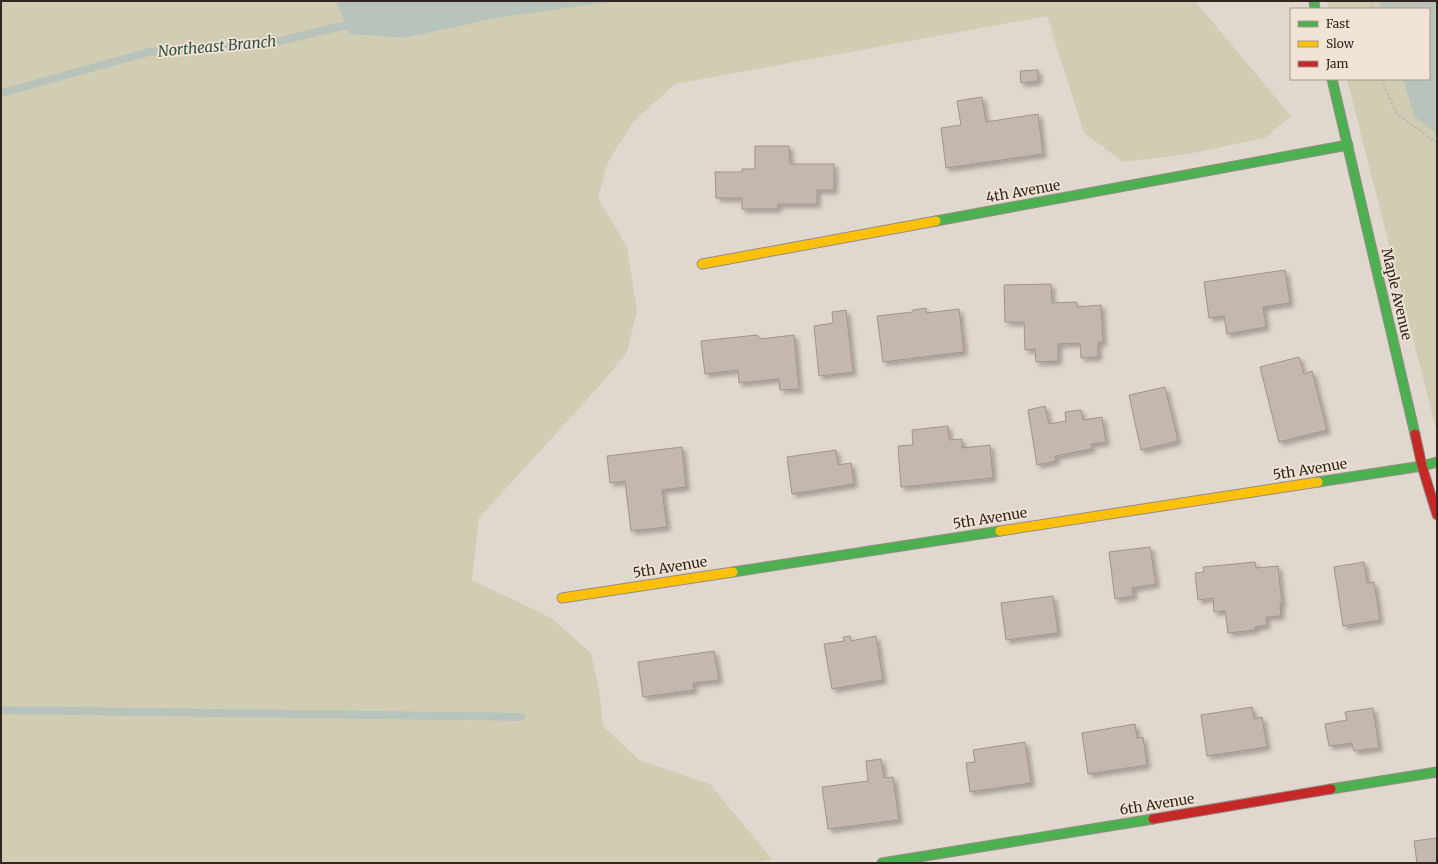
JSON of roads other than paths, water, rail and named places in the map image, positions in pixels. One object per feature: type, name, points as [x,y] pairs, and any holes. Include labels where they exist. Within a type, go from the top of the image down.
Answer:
[{"type":"street","name":"Maple Avenue","points":[[1332,80],[1422,466],[1437,515]]},
{"type":"street","name":"4th Avenue","points":[[702,264],[1348,145]]},
{"type":"street","name":"5th Avenue","points":[[562,598],[1422,466],[1437,462]]},
{"type":"street","name":"6th Avenue","points":[[882,863],[1437,772]]},
{"type":"waterway","name":"Northeast Branch","points":[[1,92],[149,52],[263,45],[355,23]]},
{"type":"waterway","points":[[1,710],[521,717]]}]
